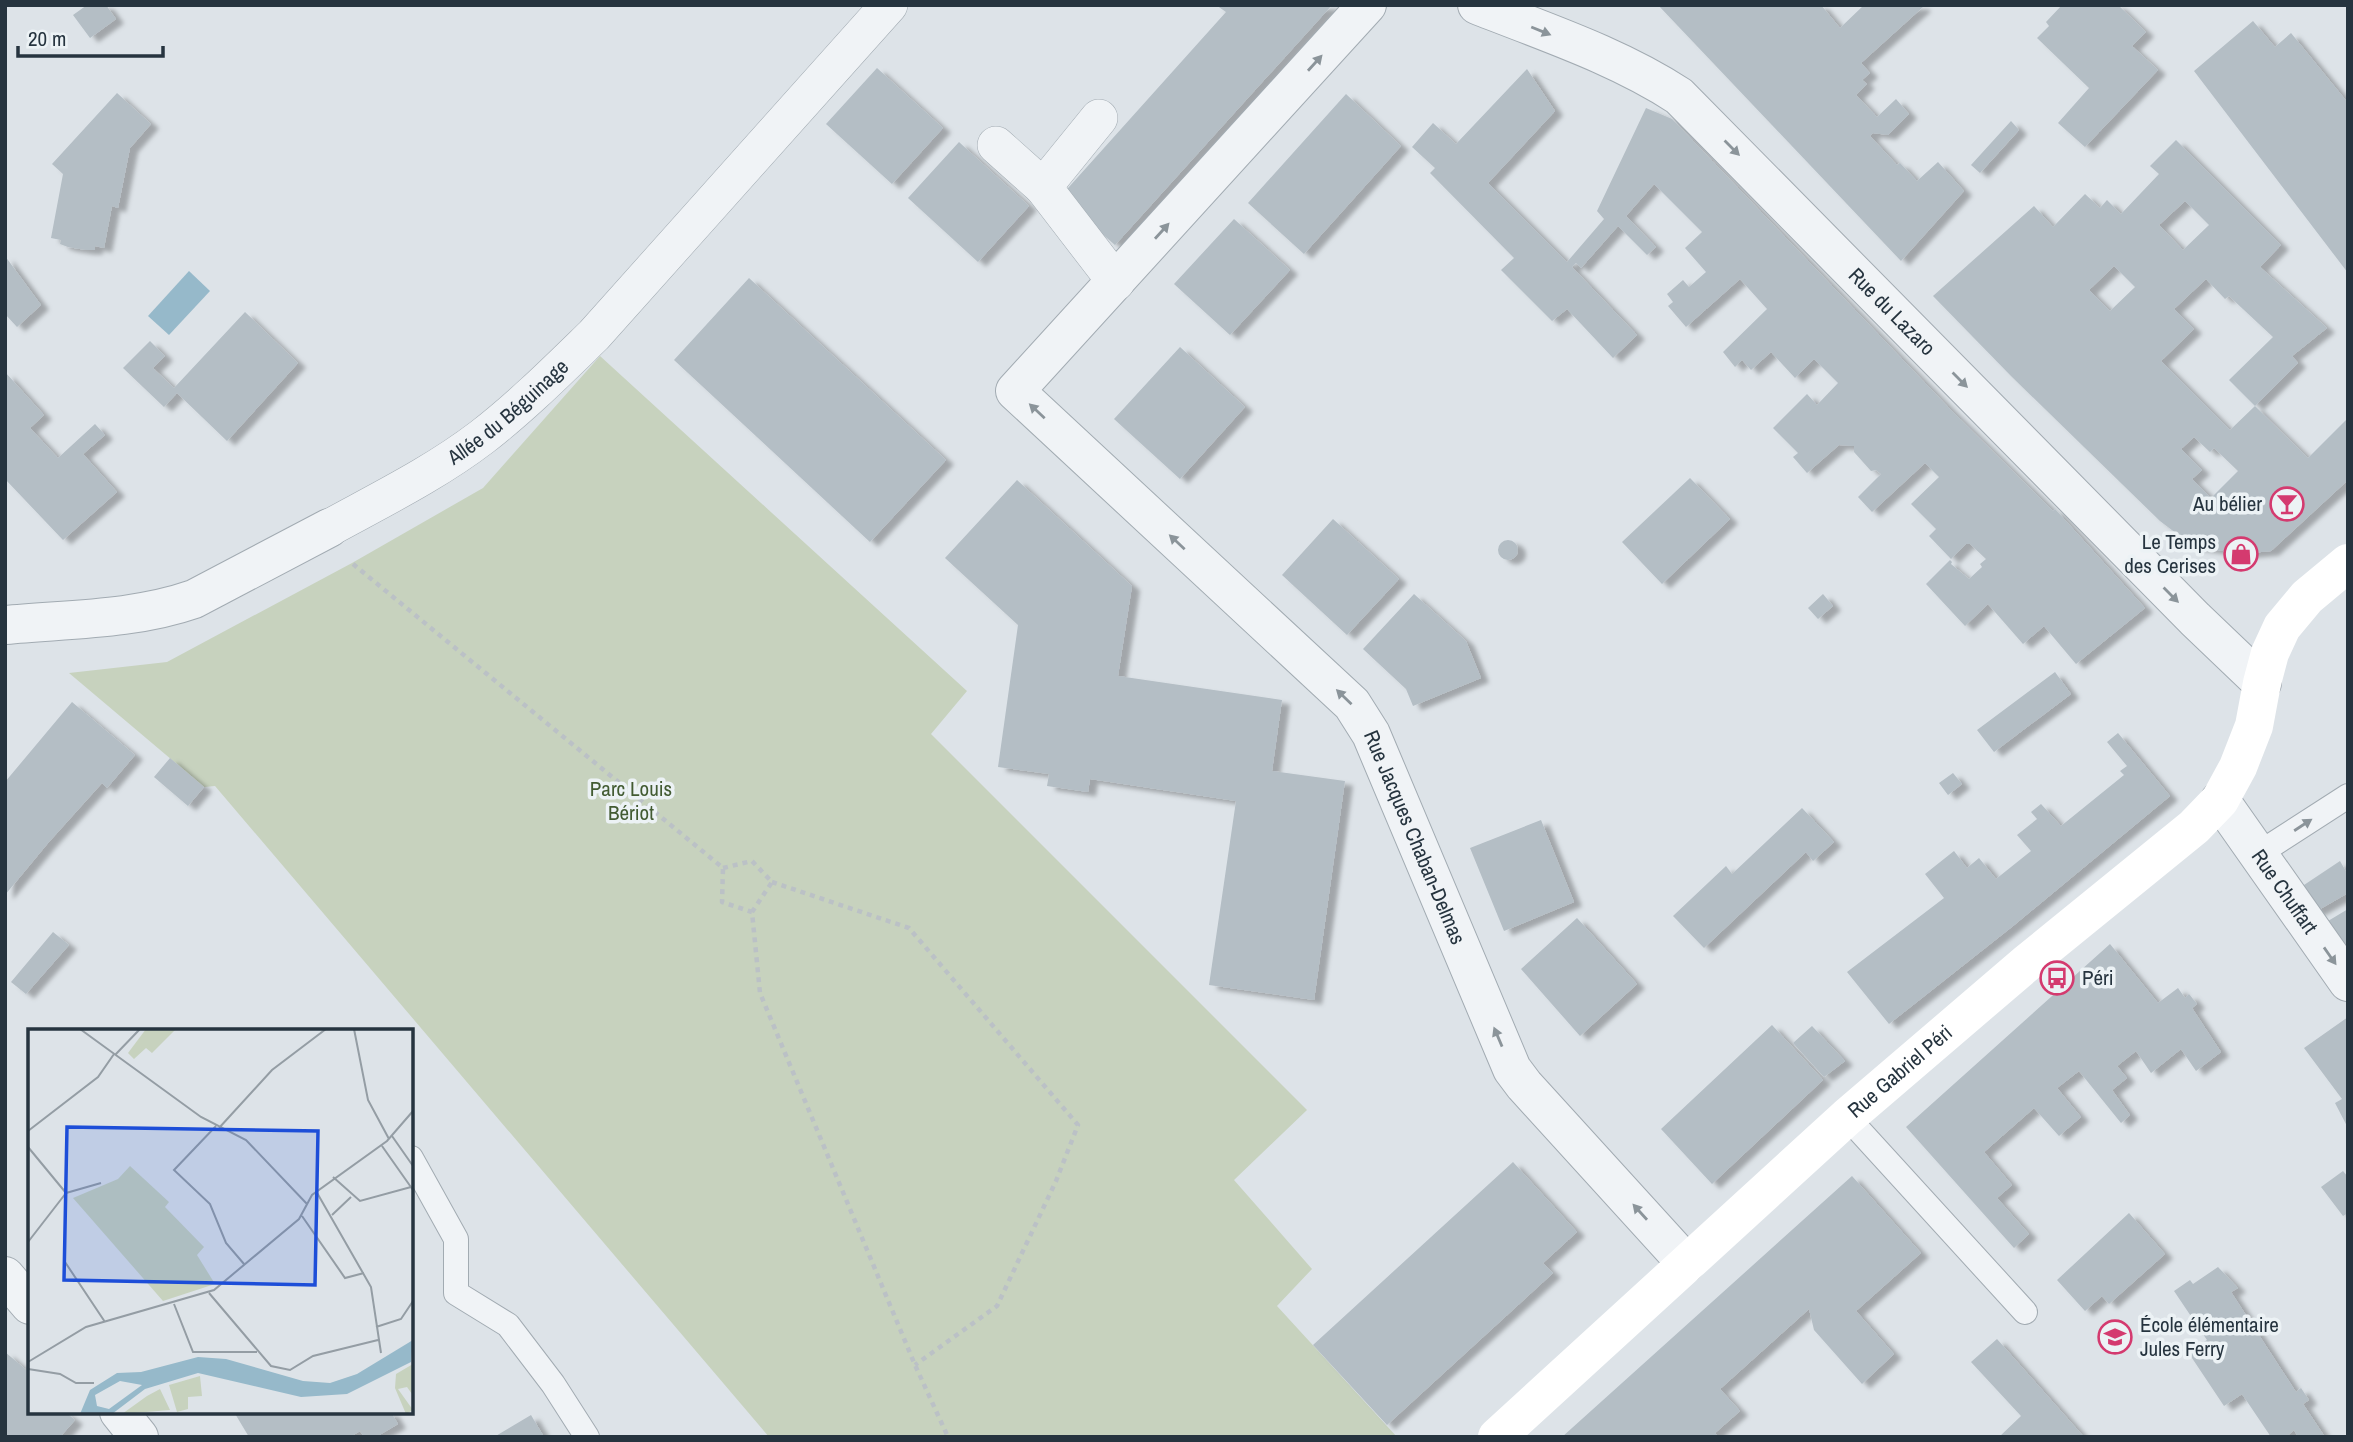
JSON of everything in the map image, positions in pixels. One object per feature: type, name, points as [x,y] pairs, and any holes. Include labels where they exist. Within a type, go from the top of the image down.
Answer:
[{"type":"main road","name":"Rue Gabriel Péri","points":[[1497,1437],[1847,1117],[2028,962],[2186,834],[2220,800],[2238,767],[2254,726],[2270,653],[2282,628],[2307,597],[2348,563]]},
{"type":"street","name":"Allée du Béguinage","points":[[5,625],[131,614],[174,606],[194,599],[329,528],[458,454],[482,437],[552,376],[594,335],[888,5]]},
{"type":"street","points":[[996,145],[1043,187],[1116,282],[1367,5]]},
{"type":"street","name":"Rue du Lazaro","points":[[1477,5],[1609,59],[1650,78],[1679,96],[2195,619],[2262,682]]},
{"type":"street","points":[[1043,187],[1099,118]]},
{"type":"street","name":"Rue Jacques Chaban-Delmas","points":[[1116,282],[1014,391],[1352,704],[1371,734],[1513,1069],[1524,1085],[1686,1263]]},
{"type":"street","name":"Rue Chuffart","points":[[2220,800],[2348,982]]},
{"type":"street","points":[[5,1276],[28,1303]]},
{"type":"street","points":[[120,1414],[139,1437]]},
{"type":"lane","points":[[2258,854],[2348,796]]},
{"type":"lane","points":[[1847,1117],[2025,1312]]},
{"type":"lane","points":[[413,1162],[456,1239],[456,1293],[508,1325],[553,1384],[587,1437]]},
{"type":"path","points":[[329,528],[352,563],[723,868]]},
{"type":"path","points":[[723,868],[752,861],[772,882],[909,928],[1078,1125],[1056,1181],[997,1306],[915,1365]]},
{"type":"path","points":[[723,868],[722,902],[752,912]]},
{"type":"path","points":[[772,882],[752,912],[760,993],[915,1365],[948,1437]]},
{"type":"green space","name":"Parc Louis Bériot","points":[[600,356],[967,691],[931,734],[1307,1110],[1234,1180],[1312,1269],[1277,1306],[1397,1437],[769,1437],[215,786],[204,787],[69,673],[167,662],[352,563],[483,488]]},
{"type":"water","points":[[189,271],[210,291],[169,335],[148,316]]},
{"type":"building","points":[[87,5],[106,5],[116,19],[90,38],[73,15]]},
{"type":"building","points":[[1216,5],[1332,5],[1115,245],[1060,197],[1226,12]]},
{"type":"building","points":[[1658,5],[1821,5],[1840,28],[1864,5],[1921,5],[1923,7],[1861,63],[1870,73],[1862,80],[1867,84],[1856,95],[1877,117],[1896,99],[1909,114],[1888,135],[1873,133],[1870,136],[1897,165],[1900,163],[1917,181],[1938,162],[1964,191],[1901,261]]},
{"type":"building","points":[[2062,5],[2118,5],[2146,32],[2132,46],[2158,70],[2085,147],[2058,123],[2089,88],[2037,38],[2049,26],[2046,22]]},
{"type":"building","points":[[2253,21],[2275,47],[2291,33],[2348,103],[2348,273],[2194,71]]},
{"type":"building","points":[[877,68],[943,128],[892,184],[826,124]]},
{"type":"building","points":[[1527,69],[1555,111],[1488,183],[1567,262],[1604,219],[1597,211],[1646,108],[1672,119],[1950,409],[2053,511],[2055,509],[2145,608],[2076,664],[2044,626],[2023,644],[1988,604],[1965,626],[1926,584],[1950,560],[1951,564],[1969,579],[1982,567],[1980,564],[1986,559],[1970,544],[1966,544],[1951,559],[1929,536],[1936,529],[1911,504],[1939,477],[1925,463],[1872,512],[1858,497],[1881,474],[1876,470],[1871,471],[1854,452],[1854,446],[1839,445],[1807,473],[1793,457],[1798,453],[1773,428],[1807,394],[1817,405],[1838,383],[1814,359],[1795,378],[1771,352],[1751,370],[1742,360],[1735,367],[1723,352],[1767,309],[1740,279],[1686,327],[1668,306],[1673,302],[1667,294],[1683,280],[1689,287],[1706,272],[1685,248],[1702,232],[1654,184],[1626,216],[1656,247],[1647,255],[1618,226],[1581,268],[1576,263],[1572,267],[1637,335],[1613,358],[1567,309],[1552,321],[1501,270],[1514,258],[1430,173],[1435,168],[1412,147],[1433,123],[1456,144]]},
{"type":"building","points":[[117,93],[151,124],[130,148],[118,208],[112,206],[104,248],[95,246],[95,250],[86,250],[68,247],[60,244],[61,240],[51,238],[63,174],[52,164]]},
{"type":"building","points":[[1346,94],[1401,146],[1304,254],[1248,203]]},
{"type":"building","points":[[2011,121],[2019,130],[1980,173],[1971,165]]},
{"type":"building","points":[[2176,140],[2281,245],[2260,267],[2327,328],[2292,356],[2298,363],[2255,406],[2308,458],[2348,418],[2348,480],[2271,551],[2241,554],[2193,546],[2160,521],[1933,296],[2034,206],[2053,227],[2085,194],[2100,208],[2107,200],[2121,214],[2159,174],[2150,166]],"holes":[[[2185,201],[2209,225],[2183,250],[2159,225]],[[2114,266],[2135,287],[2110,311],[2089,290]],[[2206,279],[2225,299],[2229,296],[2273,337],[2229,380],[2255,406],[2230,430],[2161,361],[2194,329],[2174,309]],[[2194,437],[2210,452],[2214,448],[2238,471],[2211,498],[2192,479],[2202,470],[2181,449]]]},
{"type":"building","points":[[959,142],[1029,206],[978,262],[908,198]]},
{"type":"building","points":[[1234,219],[1290,270],[1230,335],[1174,284]]},
{"type":"building","points":[[5,256],[41,305],[17,327],[5,314]]},
{"type":"building","points":[[749,278],[946,460],[870,542],[674,360]]},
{"type":"building","points":[[245,312],[298,363],[227,441],[177,393],[164,407],[123,368],[150,341],[165,356],[153,368],[174,388]]},
{"type":"building","points":[[1180,347],[1245,407],[1180,479],[1114,419]]},
{"type":"building","points":[[5,372],[44,415],[30,428],[58,458],[95,424],[105,435],[83,454],[117,492],[63,540],[5,479]]},
{"type":"building","points":[[1690,478],[1730,519],[1662,584],[1622,542]]},
{"type":"building","points":[[1017,480],[1132,586],[1118,676],[1282,700],[1272,771],[1345,781],[1314,1000],[1209,985],[1236,801],[1090,779],[1088,792],[1047,786],[1049,774],[998,767],[1018,625],[945,558]]},
{"type":"building","points":[[1333,519],[1399,579],[1347,635],[1282,575]]},
{"type":"building","points":[[1504,540],[1512,540],[1518,550],[1512,560],[1504,560],[1498,554],[1498,546]]},
{"type":"building","points":[[1414,594],[1466,641],[1481,678],[1413,706],[1406,689],[1363,649]]},
{"type":"building","points":[[1823,594],[1833,606],[1818,619],[1808,608]]},
{"type":"building","points":[[2055,672],[2071,694],[1994,752],[1977,730]]},
{"type":"building","points":[[72,702],[135,755],[107,788],[102,783],[5,895],[5,782]]},
{"type":"building","points":[[2118,733],[2170,796],[1889,1024],[1847,972],[1944,898],[1925,874],[1954,851],[1967,868],[1979,858],[1996,879],[2031,851],[2017,835],[2037,819],[2031,812],[2041,804],[2061,826],[2124,775],[2120,771],[2127,766],[2107,742]]},
{"type":"building","points":[[170,758],[204,787],[188,806],[154,777]]},
{"type":"building","points":[[1953,773],[1962,784],[1948,795],[1939,783]]},
{"type":"building","points":[[1802,808],[1834,842],[1813,861],[1806,852],[1704,948],[1673,916],[1726,866],[1732,874]]},
{"type":"building","points":[[1541,820],[1574,902],[1504,931],[1470,848]]},
{"type":"building","points":[[2340,861],[2348,875],[2348,893],[2315,912],[2298,889]]},
{"type":"building","points":[[2348,909],[2348,942],[2340,947],[2323,924]]},
{"type":"building","points":[[1577,918],[1637,984],[1580,1036],[1521,969]]},
{"type":"building","points":[[53,932],[69,945],[26,994],[11,982]]},
{"type":"building","points":[[2110,944],[2158,1003],[2178,988],[2185,998],[2189,994],[2197,1004],[2192,1008],[2221,1052],[2196,1071],[2181,1049],[2151,1073],[2136,1051],[2117,1066],[2127,1078],[2112,1090],[2130,1115],[2121,1123],[2079,1071],[2057,1088],[2081,1117],[2059,1136],[2034,1108],[1984,1152],[2012,1185],[1997,1198],[2029,1234],[2014,1248],[1906,1127]]},
{"type":"building","points":[[2348,1017],[2348,1128],[2335,1103],[2342,1099],[2304,1048]]},
{"type":"building","points":[[1772,1025],[1823,1080],[1712,1184],[1661,1129]]},
{"type":"building","points":[[1812,1026],[1845,1061],[1824,1077],[1793,1043]]},
{"type":"building","points":[[1513,1162],[1577,1232],[1543,1263],[1553,1273],[1387,1425],[1313,1345]]},
{"type":"building","points":[[2343,1171],[2348,1177],[2348,1213],[2343,1216],[2321,1187]]},
{"type":"building","points":[[1852,1176],[1921,1253],[1856,1311],[1894,1354],[1862,1384],[1814,1330],[1809,1309],[1720,1389],[1740,1411],[1715,1433],[1718,1437],[1562,1437]]},
{"type":"building","points":[[2129,1213],[2165,1254],[2109,1304],[2102,1296],[2085,1311],[2057,1280]]},
{"type":"building","points":[[2218,1267],[2238,1288],[2231,1292],[2296,1392],[2301,1388],[2309,1400],[2303,1404],[2325,1437],[2298,1437],[2294,1430],[2286,1437],[2271,1437],[2242,1394],[2224,1406],[2188,1352],[2207,1340],[2174,1291],[2190,1280],[2193,1284]]},
{"type":"building","points":[[1997,1339],[2084,1437],[1999,1437],[2021,1416],[1971,1362]]},
{"type":"building","points":[[5,1352],[28,1371],[28,1414],[68,1414],[75,1420],[60,1437],[29,1437],[26,1434],[24,1437],[5,1437]]},
{"type":"building","points":[[235,1414],[392,1414],[398,1424],[376,1437],[364,1437],[360,1431],[350,1437],[249,1437]]},
{"type":"building","points":[[531,1415],[544,1437],[494,1437]]},
{"type":"place","name":"Au bélier","points":[[2287,504]]},
{"type":"place","name":"Le Temps des Cerises","points":[[2241,554]]},
{"type":"place","name":"Péri","points":[[2057,978]]},
{"type":"place","name":"École élémentaire Jules Ferry","points":[[2115,1337]]}]
